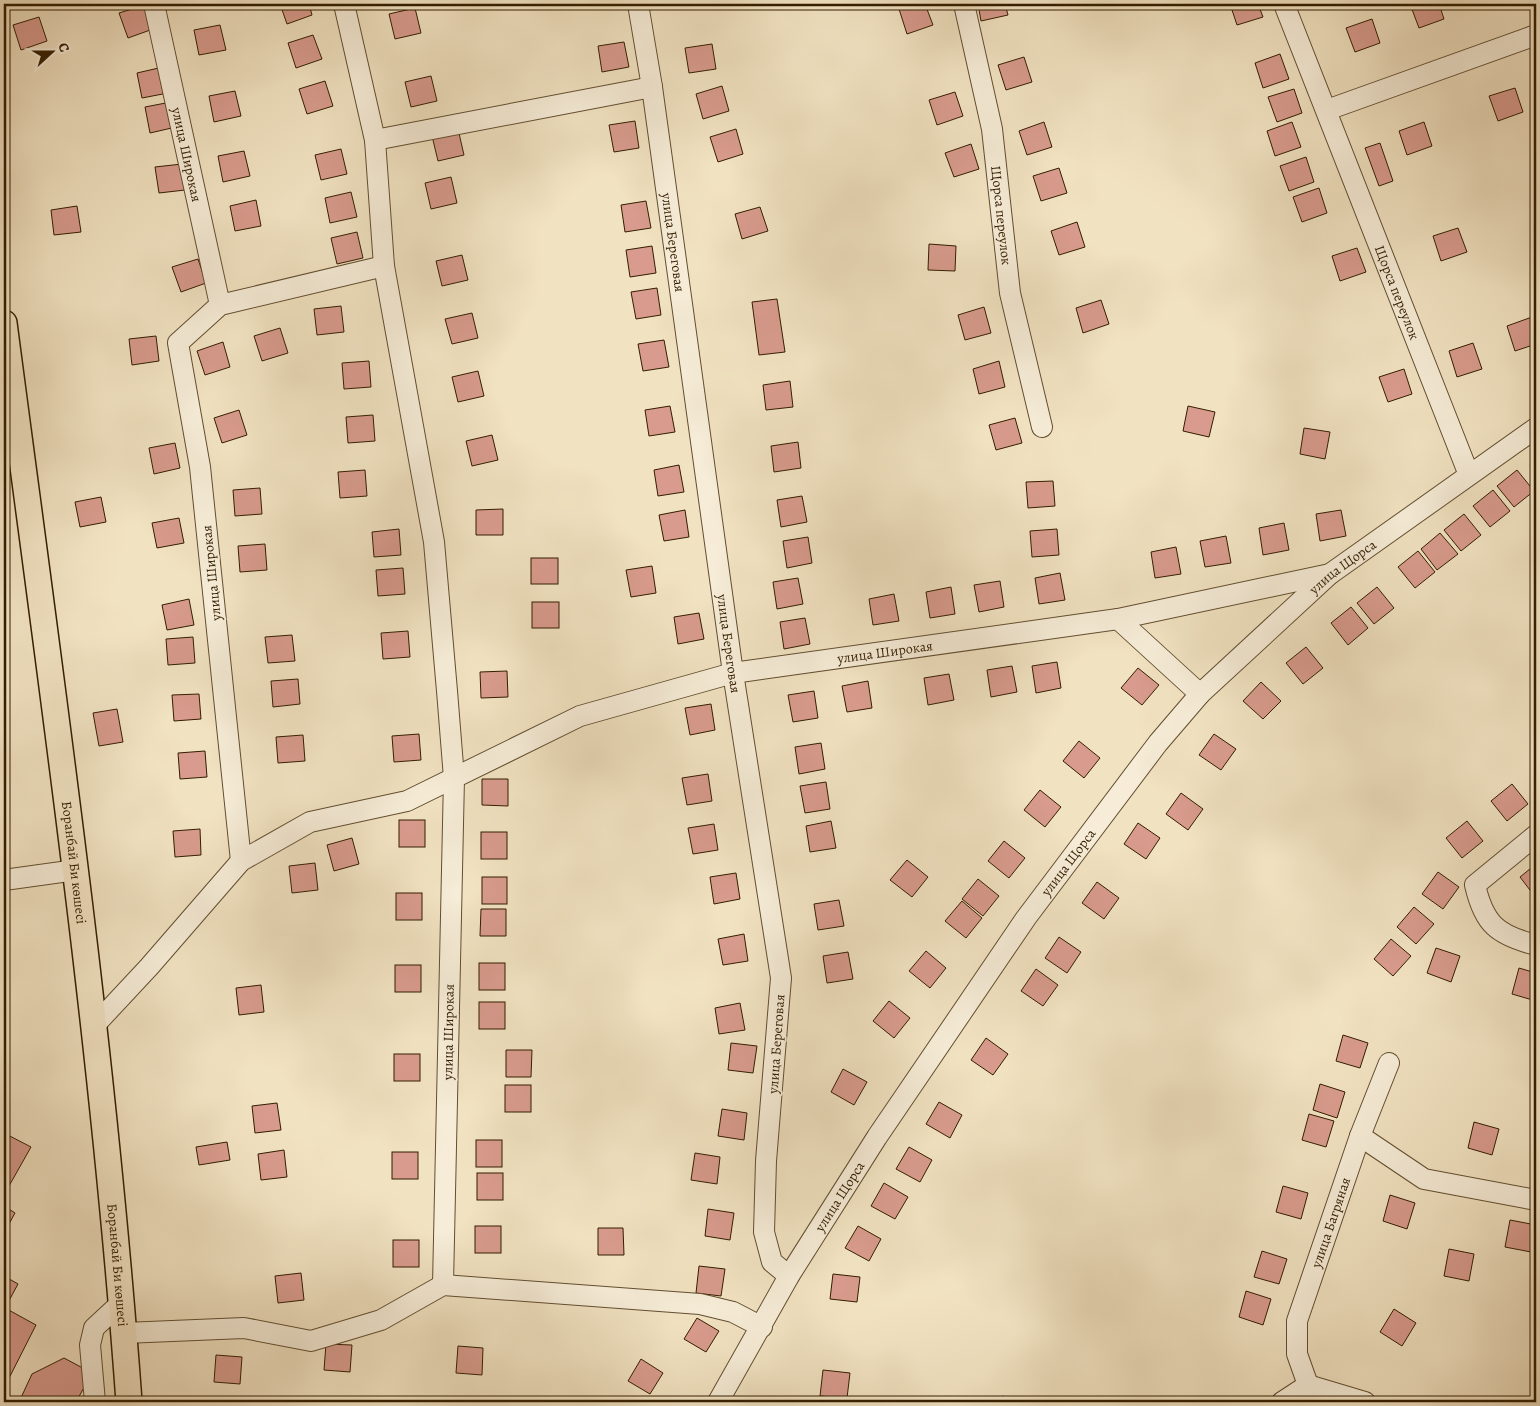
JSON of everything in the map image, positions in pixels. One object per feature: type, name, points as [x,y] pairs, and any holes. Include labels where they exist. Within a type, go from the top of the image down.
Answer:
[{"type":"main road","name":"Боранбай Би көшесі","points":[[4,323],[76,870],[121,1302],[129,1402]]},
{"type":"street","name":"улица Широкая","points":[[154,4],[220,305]]},
{"type":"street","name":"улица Широкая","points":[[344,4],[375,140],[384,266],[434,542],[454,778],[443,1285]]},
{"type":"street","name":"улица Береговая","points":[[638,4],[652,87],[733,673],[781,978],[766,1161],[764,1232],[772,1262],[789,1276]]},
{"type":"street","name":"Щорса переулок","points":[[964,4],[992,129],[1010,293],[1042,427]]},
{"type":"street","name":"Щорса переулок","points":[[1284,4],[1470,474]]},
{"type":"street","points":[[1327,110],[1536,35]]},
{"type":"street","points":[[375,140],[652,87]]},
{"type":"street","name":"улица Широкая","points":[[241,861],[200,467],[178,343],[220,305],[384,266]]},
{"type":"street","name":"улица Щорса","points":[[718,1402],[762,1328],[789,1276],[877,1137],[1026,918],[1158,744],[1200,694],[1330,574],[1536,428]]},
{"type":"street","name":"улица Широкая","points":[[93,1027],[149,968],[241,861],[310,822],[407,801],[580,716],[733,673],[1118,619],[1330,574]]},
{"type":"street","points":[[1118,619],[1200,694]]},
{"type":"street","points":[[1536,835],[1474,885],[1480,908],[1495,926],[1510,938],[1536,944]]},
{"type":"street","points":[[4,880],[76,870]]},
{"type":"street","name":"улица Багряная","points":[[1308,1385],[1297,1354],[1297,1321],[1360,1136],[1389,1063]]},
{"type":"street","points":[[1360,1136],[1424,1179],[1536,1200]]},
{"type":"street","points":[[124,1333],[244,1328],[311,1341],[382,1320],[443,1285],[700,1304],[733,1312],[762,1328]]},
{"type":"street","points":[[95,1402],[90,1346],[94,1328],[121,1302]]},
{"type":"street","points":[[1282,1402],[1308,1385],[1365,1402]]},
{"type":"building","points":[[280,4],[309,4],[312,15],[287,24]]},
{"type":"building","points":[[915,4],[925,4],[933,25],[907,34],[899,9]]},
{"type":"building","points":[[978,4],[1005,4],[1008,15],[981,21]]},
{"type":"building","points":[[1230,4],[1258,4],[1263,17],[1237,25]]},
{"type":"building","points":[[1410,4],[1439,4],[1444,19],[1419,28]]},
{"type":"building","points":[[145,5],[153,29],[128,38],[119,13]]},
{"type":"building","points":[[415,8],[421,33],[395,39],[389,14]]},
{"type":"building","points":[[39,17],[47,41],[21,50],[13,25]]},
{"type":"building","points":[[1372,19],[1380,43],[1355,52],[1346,28]]},
{"type":"building","points":[[220,25],[226,50],[199,55],[194,30]]},
{"type":"building","points":[[313,35],[322,59],[296,68],[288,43]]},
{"type":"building","points":[[624,42],[629,67],[602,72],[598,46]]},
{"type":"building","points":[[712,44],[716,69],[689,73],[685,48]]},
{"type":"building","points":[[1280,54],[1289,79],[1263,88],[1255,63]]},
{"type":"building","points":[[1024,57],[1032,82],[1006,90],[998,65]]},
{"type":"building","points":[[163,67],[168,93],[142,98],[137,73]]},
{"type":"building","points":[[431,76],[437,101],[411,107],[405,82]]},
{"type":"building","points":[[325,81],[333,106],[307,114],[299,89]]},
{"type":"building","points":[[722,86],[729,111],[703,119],[696,94]]},
{"type":"building","points":[[1515,88],[1523,112],[1498,121],[1489,96]]},
{"type":"building","points":[[1294,89],[1302,113],[1277,122],[1268,97]]},
{"type":"building","points":[[235,91],[241,116],[214,122],[209,96]]},
{"type":"building","points":[[955,92],[963,116],[937,125],[929,100]]},
{"type":"building","points":[[171,102],[176,127],[150,133],[145,107]]},
{"type":"building","points":[[635,121],[639,148],[614,152],[609,125]]},
{"type":"building","points":[[1044,122],[1052,147],[1027,155],[1019,131]]},
{"type":"building","points":[[1292,122],[1301,147],[1275,156],[1267,131]]},
{"type":"building","points":[[1424,122],[1432,146],[1407,155],[1399,131]]},
{"type":"building","points":[[458,129],[464,155],[438,161],[432,136]]},
{"type":"building","points":[[736,129],[743,154],[718,162],[710,137]]},
{"type":"building","points":[[1380,143],[1393,181],[1379,186],[1365,148]]},
{"type":"building","points":[[971,144],[979,169],[954,177],[945,153]]},
{"type":"building","points":[[341,149],[347,174],[321,180],[315,155]]},
{"type":"building","points":[[244,151],[250,176],[223,182],[218,156]]},
{"type":"building","points":[[1306,157],[1314,182],[1289,191],[1280,166]]},
{"type":"building","points":[[182,164],[185,190],[159,193],[155,167]]},
{"type":"building","points":[[1059,168],[1067,193],[1041,201],[1033,176]]},
{"type":"building","points":[[451,177],[457,203],[431,209],[425,183]]},
{"type":"building","points":[[1319,188],[1327,213],[1302,222],[1293,197]]},
{"type":"building","points":[[351,192],[357,217],[330,223],[325,198]]},
{"type":"building","points":[[256,200],[261,226],[235,231],[230,206]]},
{"type":"building","points":[[646,201],[651,228],[625,232],[621,205]]},
{"type":"building","points":[[77,206],[81,232],[54,235],[51,210]]},
{"type":"building","points":[[760,207],[768,231],[742,239],[735,214]]},
{"type":"building","points":[[1077,222],[1085,247],[1059,255],[1051,231]]},
{"type":"building","points":[[1458,228],[1467,252],[1441,261],[1433,236]]},
{"type":"building","points":[[357,232],[363,258],[337,264],[331,238]]},
{"type":"building","points":[[929,244],[956,246],[955,271],[928,270]]},
{"type":"building","points":[[652,246],[656,273],[630,277],[626,250]]},
{"type":"building","points":[[1357,248],[1366,272],[1340,281],[1332,256]]},
{"type":"building","points":[[462,255],[468,280],[442,286],[436,261]]},
{"type":"building","points":[[198,259],[206,283],[181,292],[172,267]]},
{"type":"building","points":[[657,288],[661,315],[636,319],[631,292]]},
{"type":"building","points":[[777,299],[785,352],[759,355],[752,302]]},
{"type":"building","points":[[1101,300],[1109,324],[1083,333],[1076,308]]},
{"type":"building","points":[[341,306],[344,332],[317,335],[314,309]]},
{"type":"building","points":[[984,307],[991,333],[965,340],[958,315]]},
{"type":"building","points":[[472,313],[478,338],[452,344],[445,319]]},
{"type":"building","points":[[1532,317],[1536,332],[1536,344],[1515,351],[1507,326]]},
{"type":"building","points":[[280,328],[288,353],[262,361],[254,336]]},
{"type":"building","points":[[156,336],[159,361],[132,365],[129,339]]},
{"type":"building","points":[[664,340],[669,367],[643,371],[638,344]]},
{"type":"building","points":[[223,342],[230,367],[205,375],[197,351]]},
{"type":"building","points":[[1473,343],[1482,369],[1457,377],[1449,351]]},
{"type":"building","points":[[369,361],[371,387],[344,389],[342,363]]},
{"type":"building","points":[[999,361],[1005,387],[979,394],[973,369]]},
{"type":"building","points":[[1404,369],[1412,394],[1388,402],[1379,377]]},
{"type":"building","points":[[478,371],[484,396],[458,402],[452,377]]},
{"type":"building","points":[[790,381],[793,407],[766,410],[763,385]]},
{"type":"building","points":[[670,406],[675,432],[649,436],[645,410]]},
{"type":"building","points":[[1188,406],[1215,412],[1209,437],[1183,431]]},
{"type":"building","points":[[239,410],[247,435],[222,443],[214,418]]},
{"type":"building","points":[[373,415],[375,441],[348,443],[346,417]]},
{"type":"building","points":[[1015,418],[1022,443],[996,450],[989,425]]},
{"type":"building","points":[[1304,428],[1330,432],[1325,459],[1300,454]]},
{"type":"building","points":[[492,435],[498,460],[472,466],[466,441]]},
{"type":"building","points":[[798,442],[801,468],[774,472],[771,446]]},
{"type":"building","points":[[175,443],[180,468],[154,474],[149,448]]},
{"type":"building","points":[[1536,462],[1536,477],[1530,465]]},
{"type":"building","points":[[679,465],[684,492],[658,496],[654,470]]},
{"type":"building","points":[[365,470],[367,496],[340,498],[338,472]]},
{"type":"building","points":[[1517,470],[1534,491],[1514,507],[1497,486]]},
{"type":"building","points":[[1053,481],[1055,506],[1028,508],[1026,482]]},
{"type":"building","points":[[260,488],[262,514],[235,516],[233,490]]},
{"type":"building","points":[[1493,490],[1510,511],[1490,527],[1473,506]]},
{"type":"building","points":[[802,496],[807,522],[781,527],[777,500]]},
{"type":"building","points":[[101,497],[106,522],[80,527],[75,502]]},
{"type":"building","points":[[503,509],[503,535],[476,535],[476,510]]},
{"type":"building","points":[[685,510],[689,537],[664,541],[659,515]]},
{"type":"building","points":[[1341,510],[1346,536],[1320,541],[1316,514]]},
{"type":"building","points":[[1464,514],[1481,535],[1461,551],[1444,530]]},
{"type":"building","points":[[179,518],[184,543],[157,548],[152,523]]},
{"type":"building","points":[[1284,523],[1289,550],[1263,555],[1259,528]]},
{"type":"building","points":[[399,529],[401,555],[374,557],[372,532]]},
{"type":"building","points":[[1057,529],[1059,555],[1032,557],[1030,531]]},
{"type":"building","points":[[1440,533],[1458,554],[1437,570],[1421,549]]},
{"type":"building","points":[[1226,536],[1231,563],[1205,567],[1200,541]]},
{"type":"building","points":[[808,537],[812,563],[787,568],[783,541]]},
{"type":"building","points":[[265,544],[267,570],[240,572],[238,546]]},
{"type":"building","points":[[1176,547],[1181,574],[1155,578],[1151,552]]},
{"type":"building","points":[[1418,551],[1435,572],[1415,588],[1398,567]]},
{"type":"building","points":[[531,558],[558,558],[558,584],[531,584]]},
{"type":"building","points":[[652,566],[656,593],[631,597],[626,570]]},
{"type":"building","points":[[403,568],[405,594],[378,596],[376,570]]},
{"type":"building","points":[[1060,573],[1065,600],[1039,604],[1035,578]]},
{"type":"building","points":[[798,578],[803,604],[777,609],[773,582]]},
{"type":"building","points":[[1000,581],[1004,607],[979,612],[974,585]]},
{"type":"building","points":[[951,587],[955,614],[930,618],[926,592]]},
{"type":"building","points":[[1377,587],[1394,608],[1374,624],[1357,603]]},
{"type":"building","points":[[894,594],[899,621],[873,625],[869,599]]},
{"type":"building","points":[[189,599],[194,625],[167,630],[162,605]]},
{"type":"building","points":[[532,602],[559,602],[559,628],[532,628]]},
{"type":"building","points":[[1351,607],[1368,628],[1348,645],[1331,623]]},
{"type":"building","points":[[699,613],[704,639],[678,644],[674,617]]},
{"type":"building","points":[[805,618],[810,644],[784,649],[780,622]]},
{"type":"building","points":[[408,631],[410,657],[383,659],[381,633]]},
{"type":"building","points":[[292,635],[295,661],[268,663],[265,637]]},
{"type":"building","points":[[193,637],[195,663],[168,665],[166,639]]},
{"type":"building","points":[[1306,647],[1323,668],[1303,684],[1286,663]]},
{"type":"building","points":[[1057,662],[1061,688],[1036,693],[1032,666]]},
{"type":"building","points":[[1012,666],[1017,692],[991,697],[987,670]]},
{"type":"building","points":[[1138,668],[1159,685],[1142,705],[1121,688]]},
{"type":"building","points":[[507,671],[508,697],[481,698],[480,672]]},
{"type":"building","points":[[949,674],[954,700],[928,705],[924,678]]},
{"type":"building","points":[[298,679],[300,704],[273,707],[271,681]]},
{"type":"building","points":[[868,681],[872,708],[847,712],[842,686]]},
{"type":"building","points":[[1261,682],[1281,701],[1263,719],[1243,701]]},
{"type":"building","points":[[814,691],[818,718],[793,722],[788,695]]},
{"type":"building","points":[[199,694],[201,719],[174,721],[172,695]]},
{"type":"building","points":[[711,704],[715,730],[690,735],[685,708]]},
{"type":"building","points":[[117,709],[123,742],[99,746],[93,713]]},
{"type":"building","points":[[419,734],[421,760],[394,762],[392,736]]},
{"type":"building","points":[[1214,734],[1236,749],[1221,770],[1199,755]]},
{"type":"building","points":[[303,735],[305,761],[278,763],[276,737]]},
{"type":"building","points":[[1079,741],[1100,758],[1084,778],[1063,761]]},
{"type":"building","points":[[821,743],[825,769],[799,774],[795,747]]},
{"type":"building","points":[[205,751],[207,777],[180,779],[178,753]]},
{"type":"building","points":[[708,774],[712,801],[687,805],[682,778]]},
{"type":"building","points":[[482,779],[508,779],[508,806],[482,805]]},
{"type":"building","points":[[826,782],[830,809],[805,813],[800,786]]},
{"type":"building","points":[[1512,784],[1528,804],[1507,821],[1491,801]]},
{"type":"building","points":[[1040,790],[1061,807],[1045,827],[1024,810]]},
{"type":"building","points":[[1181,793],[1203,809],[1188,830],[1166,814]]},
{"type":"building","points":[[399,820],[425,820],[425,847],[399,847]]},
{"type":"building","points":[[831,821],[836,848],[810,852],[806,826]]},
{"type":"building","points":[[1467,821],[1483,841],[1462,858],[1446,838]]},
{"type":"building","points":[[1138,823],[1160,838],[1146,859],[1124,844]]},
{"type":"building","points":[[714,824],[718,850],[693,854],[688,828]]},
{"type":"building","points":[[200,829],[201,855],[175,857],[173,831]]},
{"type":"building","points":[[481,832],[507,832],[507,859],[481,859]]},
{"type":"building","points":[[352,838],[359,864],[334,871],[327,845]]},
{"type":"building","points":[[1004,841],[1025,858],[1009,878],[988,861]]},
{"type":"building","points":[[907,860],[928,877],[912,897],[890,880]]},
{"type":"building","points":[[315,863],[318,890],[292,893],[289,866]]},
{"type":"building","points":[[1536,864],[1536,898],[1520,877]]},
{"type":"building","points":[[1438,872],[1459,887],[1443,909],[1422,894]]},
{"type":"building","points":[[736,873],[740,899],[714,904],[710,877]]},
{"type":"building","points":[[482,877],[507,877],[507,904],[482,904]]},
{"type":"building","points":[[978,879],[999,896],[983,916],[962,899]]},
{"type":"building","points":[[1097,882],[1119,898],[1104,919],[1082,903]]},
{"type":"building","points":[[396,893],[422,893],[422,920],[396,920]]},
{"type":"building","points":[[839,900],[844,926],[818,930],[814,904]]},
{"type":"building","points":[[962,901],[982,918],[966,938],[945,921]]},
{"type":"building","points":[[1414,907],[1434,924],[1416,944],[1397,927]]},
{"type":"building","points":[[481,909],[506,909],[506,936],[480,936]]},
{"type":"building","points":[[744,934],[748,961],[723,965],[718,939]]},
{"type":"building","points":[[1059,937],[1081,952],[1067,973],[1045,958]]},
{"type":"building","points":[[1391,939],[1411,956],[1393,976],[1374,959]]},
{"type":"building","points":[[1436,948],[1460,956],[1451,982],[1427,973]]},
{"type":"building","points":[[926,951],[946,968],[930,988],[909,971]]},
{"type":"building","points":[[848,952],[853,979],[827,983],[823,956]]},
{"type":"building","points":[[479,963],[505,963],[505,990],[479,990]]},
{"type":"building","points":[[395,965],[421,965],[421,992],[395,992]]},
{"type":"building","points":[[1519,968],[1536,973],[1536,1001],[1512,994]]},
{"type":"building","points":[[1036,969],[1058,985],[1043,1006],[1021,991]]},
{"type":"building","points":[[261,985],[264,1012],[239,1015],[236,988]]},
{"type":"building","points":[[889,1001],[910,1018],[894,1038],[873,1021]]},
{"type":"building","points":[[479,1002],[505,1002],[505,1029],[479,1029]]},
{"type":"building","points":[[740,1003],[745,1030],[719,1034],[715,1008]]},
{"type":"building","points":[[1343,1035],[1368,1043],[1360,1068],[1336,1061]]},
{"type":"building","points":[[986,1038],[1008,1054],[993,1075],[971,1060]]},
{"type":"building","points":[[731,1043],[757,1046],[753,1073],[728,1070]]},
{"type":"building","points":[[506,1050],[532,1050],[531,1077],[506,1077]]},
{"type":"building","points":[[394,1054],[420,1054],[420,1081],[394,1081]]},
{"type":"building","points":[[843,1069],[867,1082],[854,1105],[831,1092]]},
{"type":"building","points":[[1320,1084],[1345,1092],[1337,1118],[1313,1110]]},
{"type":"building","points":[[505,1085],[531,1085],[531,1112],[505,1112]]},
{"type":"building","points":[[939,1102],[962,1115],[950,1138],[926,1124]]},
{"type":"building","points":[[277,1103],[281,1130],[255,1133],[252,1106]]},
{"type":"building","points":[[722,1109],[747,1113],[744,1140],[718,1136]]},
{"type":"building","points":[[1309,1114],[1334,1121],[1326,1147],[1302,1140]]},
{"type":"building","points":[[1474,1122],[1499,1129],[1492,1155],[1468,1148]]},
{"type":"building","points":[[4,1133],[31,1147],[9,1186],[4,1183]]},
{"type":"building","points":[[476,1140],[502,1140],[502,1167],[476,1167]]},
{"type":"building","points":[[227,1142],[230,1160],[199,1165],[196,1147]]},
{"type":"building","points":[[909,1147],[932,1160],[920,1182],[896,1169]]},
{"type":"building","points":[[284,1150],[287,1177],[261,1180],[258,1154]]},
{"type":"building","points":[[392,1152],[418,1152],[418,1179],[392,1179]]},
{"type":"building","points":[[695,1153],[720,1157],[717,1184],[691,1180]]},
{"type":"building","points":[[477,1173],[503,1173],[503,1200],[477,1200]]},
{"type":"building","points":[[884,1183],[908,1197],[895,1219],[871,1206]]},
{"type":"building","points":[[1283,1186],[1308,1193],[1301,1219],[1276,1212]]},
{"type":"building","points":[[1390,1195],[1415,1203],[1407,1229],[1383,1221]]},
{"type":"building","points":[[4,1206],[15,1213],[4,1233]]},
{"type":"building","points":[[708,1209],[734,1213],[730,1240],[705,1236]]},
{"type":"building","points":[[1510,1220],[1536,1225],[1531,1252],[1505,1247]]},
{"type":"building","points":[[475,1226],[501,1226],[501,1253],[475,1253]]},
{"type":"building","points":[[858,1226],[881,1239],[869,1261],[845,1248]]},
{"type":"building","points":[[598,1228],[623,1228],[624,1255],[598,1255]]},
{"type":"building","points":[[393,1240],[419,1240],[419,1267],[393,1267]]},
{"type":"building","points":[[1449,1249],[1474,1254],[1469,1281],[1444,1276]]},
{"type":"building","points":[[1262,1251],[1287,1259],[1279,1284],[1254,1277]]},
{"type":"building","points":[[699,1266],[725,1269],[721,1296],[696,1293]]},
{"type":"building","points":[[301,1273],[304,1300],[278,1303],[275,1276]]},
{"type":"building","points":[[833,1274],[860,1277],[857,1302],[830,1299]]},
{"type":"building","points":[[4,1276],[18,1284],[5,1308],[36,1325],[5,1386]]},
{"type":"building","points":[[1246,1291],[1271,1299],[1263,1325],[1239,1317]]},
{"type":"building","points":[[1394,1309],[1416,1323],[1402,1346],[1380,1332]]},
{"type":"building","points":[[697,1318],[719,1331],[706,1352],[684,1339]]},
{"type":"building","points":[[326,1344],[352,1345],[350,1372],[324,1370]]},
{"type":"building","points":[[458,1346],[483,1348],[482,1375],[456,1373]]},
{"type":"building","points":[[216,1355],[242,1357],[240,1384],[214,1382]]},
{"type":"building","points":[[64,1358],[92,1373],[76,1402],[19,1402],[32,1374]]},
{"type":"building","points":[[641,1359],[663,1373],[650,1394],[628,1381]]},
{"type":"building","points":[[823,1370],[850,1373],[847,1398],[820,1396]]},
{"type":"building","points":[[1002,1396],[1021,1402],[1000,1402]]}]
